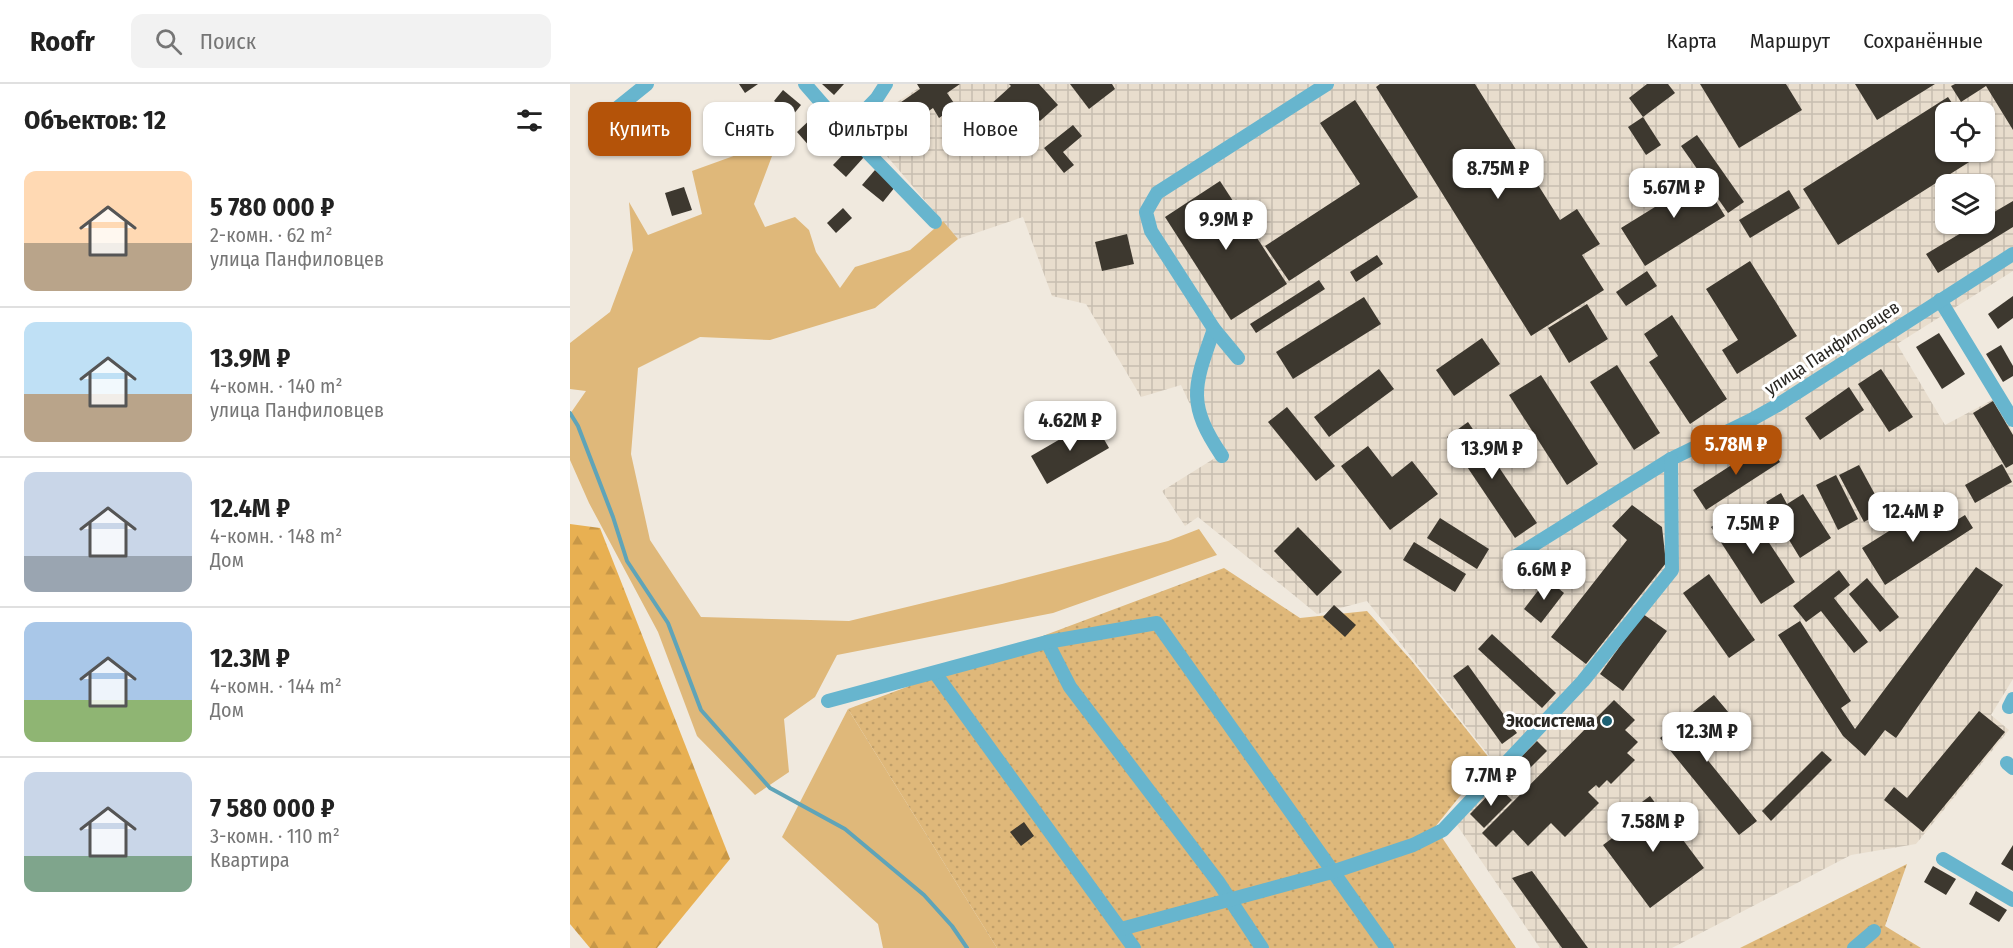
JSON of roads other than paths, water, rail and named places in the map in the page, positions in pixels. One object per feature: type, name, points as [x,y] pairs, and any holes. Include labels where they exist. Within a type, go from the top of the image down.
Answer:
[{"type":"street","points":[[625,102],[647,84]]},
{"type":"street","points":[[805,84],[821,102]]},
{"type":"street","points":[[873,102],[886,84]]},
{"type":"street","points":[[1238,358],[1214,329],[1151,231],[1146,212],[1157,193],[1327,84]]},
{"type":"street","points":[[871,156],[935,222]]},
{"type":"street","name":"улица Панфиловцев","points":[[1513,558],[1671,459],[1751,420],[2013,254]]},
{"type":"street","points":[[1940,300],[2013,420]]},
{"type":"street","points":[[1214,329],[1200,368],[1196,397],[1210,438],[1222,456]]},
{"type":"street","points":[[1121,929],[1332,872],[1413,845],[1443,830],[1583,681],[1672,570],[1671,459]]},
{"type":"street","points":[[828,701],[1047,642],[1157,623],[1388,948]]},
{"type":"street","points":[[1047,642],[1070,687],[1231,899],[1262,948]]},
{"type":"street","points":[[934,673],[1134,948]]},
{"type":"street","points":[[1942,859],[2012,898]]},
{"type":"street","points":[[1854,948],[1874,931]]},
{"type":"waterway","points":[[570,413],[578,426],[613,517],[627,561],[668,623],[701,710],[770,788],[845,829],[924,895],[952,926],[967,948]]},
{"type":"place","name":"Экосистема","points":[[1607,721]]}]
